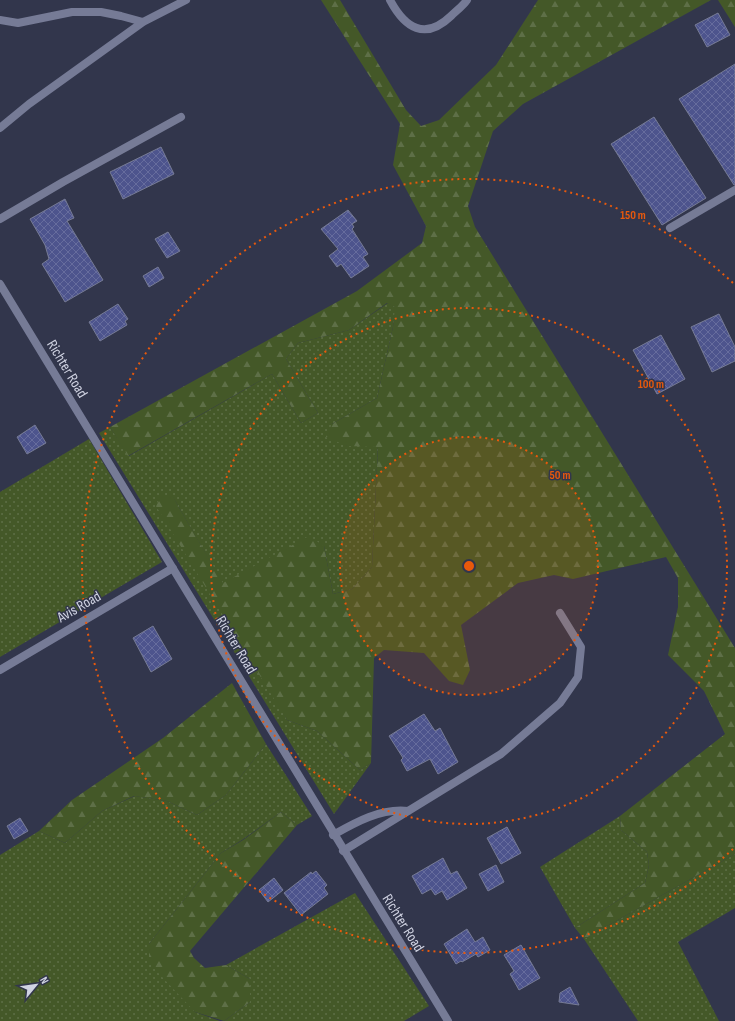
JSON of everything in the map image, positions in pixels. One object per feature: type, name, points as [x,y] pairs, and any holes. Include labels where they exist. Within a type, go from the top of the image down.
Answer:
[{"type":"street","points":[[0,128],[29,104],[143,22],[186,0]]},
{"type":"street","points":[[390,0],[398,14],[418,30],[431,30],[446,21],[467,0]]},
{"type":"street","points":[[0,20],[18,23],[72,12],[87,12],[121,16],[143,22]]},
{"type":"street","points":[[0,219],[63,182],[181,117]]},
{"type":"street","points":[[670,228],[735,190]]},
{"type":"street","name":"Richter Road","points":[[0,284],[343,851],[448,1021]]},
{"type":"street","name":"Avis Road","points":[[0,670],[173,568]]},
{"type":"street","points":[[343,851],[501,754],[560,703],[578,677],[581,647],[560,613]]},
{"type":"street","points":[[333,834],[362,820],[394,810],[408,811]]},
{"type":"green space","points":[[321,0],[340,0],[406,110],[421,126],[439,120],[496,65],[538,0],[711,0],[523,104],[493,131],[468,206],[475,227],[735,648],[735,854],[584,939],[575,928],[645,883],[649,865],[647,852],[621,830],[620,816],[725,734],[704,691],[668,655],[678,607],[678,578],[666,557],[573,579],[554,575],[518,583],[461,625],[470,670],[463,685],[449,681],[424,653],[384,650],[374,658],[371,763],[360,770],[317,731],[287,720],[156,506],[160,497],[173,497],[223,583],[309,536],[324,546],[333,594],[352,589],[372,567],[378,447],[347,446],[326,437],[332,424],[377,398],[393,327],[395,307],[387,303],[349,330],[298,343],[286,359],[318,413],[301,423],[272,374],[128,456],[110,427],[357,291],[422,243],[426,226],[393,165],[400,124]]},
{"type":"green space","points":[[718,0],[735,0],[735,27]]},
{"type":"green space","points":[[388,303],[396,307],[377,398],[332,424],[347,446],[378,446],[372,567],[352,589],[333,594],[324,546],[223,584],[173,497],[287,720],[317,731],[360,770],[371,763],[334,814],[99,433],[110,427],[129,456],[272,374],[301,423],[318,413],[286,359],[298,343],[349,330]]},
{"type":"green space","points":[[89,439],[162,562],[0,657],[0,492]]},
{"type":"green space","points":[[232,683],[266,744],[226,795],[197,815],[167,801],[134,796],[102,811],[65,843],[39,831],[72,800],[163,738]]},
{"type":"green space","points":[[266,744],[312,816],[297,825],[281,812],[221,853],[149,944],[195,1012],[220,1021],[0,1021],[0,855],[39,831],[65,843],[102,811],[135,796],[167,801],[197,815],[226,795]]},
{"type":"green space","points":[[281,812],[297,825],[190,951],[194,958],[205,968],[226,965],[250,979],[250,1002],[224,1021],[195,1012],[149,963],[149,944],[221,853],[243,840]]},
{"type":"green space","points":[[620,816],[621,830],[647,852],[649,865],[645,883],[575,928],[540,867]]},
{"type":"green space","points":[[735,854],[735,908],[678,942],[719,1021],[638,1021],[584,939]]},
{"type":"green space","points":[[355,893],[429,1006],[404,1021],[224,1021],[250,1002],[250,979],[226,965]]},
{"type":"building","points":[[718,13],[730,35],[707,47],[695,25]]},
{"type":"building","points":[[735,64],[735,185],[734,185],[679,99]]},
{"type":"building","points":[[654,117],[706,198],[662,225],[611,144]]},
{"type":"building","points":[[161,147],[174,174],[123,199],[110,172]]},
{"type":"building","points":[[65,199],[74,218],[67,221],[103,280],[65,302],[42,264],[49,259],[45,245],[30,219]]},
{"type":"building","points":[[348,210],[357,221],[352,224],[354,227],[352,229],[368,254],[363,257],[369,266],[351,278],[341,264],[337,267],[329,256],[338,249],[321,229]]},
{"type":"building","points":[[168,232],[180,251],[167,258],[155,239]]},
{"type":"building","points":[[158,267],[164,278],[149,287],[143,276]]},
{"type":"building","points":[[118,304],[128,319],[125,321],[127,325],[100,341],[89,322]]},
{"type":"building","points":[[719,314],[735,347],[735,361],[712,372],[691,327]]},
{"type":"building","points":[[661,335],[685,379],[657,394],[633,350]]},
{"type":"building","points":[[35,425],[46,443],[27,454],[17,437]]},
{"type":"building","points":[[153,626],[172,659],[151,672],[133,638]]},
{"type":"building","points":[[424,714],[435,731],[440,728],[458,762],[438,774],[430,759],[407,771],[401,760],[403,758],[389,736]]},
{"type":"building","points":[[20,818],[28,831],[14,839],[7,826]]},
{"type":"building","points":[[507,827],[521,853],[501,864],[487,838]]},
{"type":"building","points":[[443,858],[451,874],[457,871],[467,888],[447,900],[442,891],[435,895],[431,889],[422,894],[412,876]]},
{"type":"building","points":[[496,865],[504,882],[488,891],[479,874]]},
{"type":"building","points":[[316,871],[327,885],[324,888],[328,894],[301,915],[284,893],[311,872],[312,874]]},
{"type":"building","points":[[274,878],[283,890],[268,902],[259,890]]},
{"type":"building","points":[[467,929],[475,942],[483,937],[490,950],[478,957],[476,954],[456,964],[444,944]]},
{"type":"building","points":[[521,945],[540,978],[519,990],[510,974],[514,971],[504,955]]},
{"type":"building","points":[[570,987],[579,1005],[559,1002],[560,993]]}]
